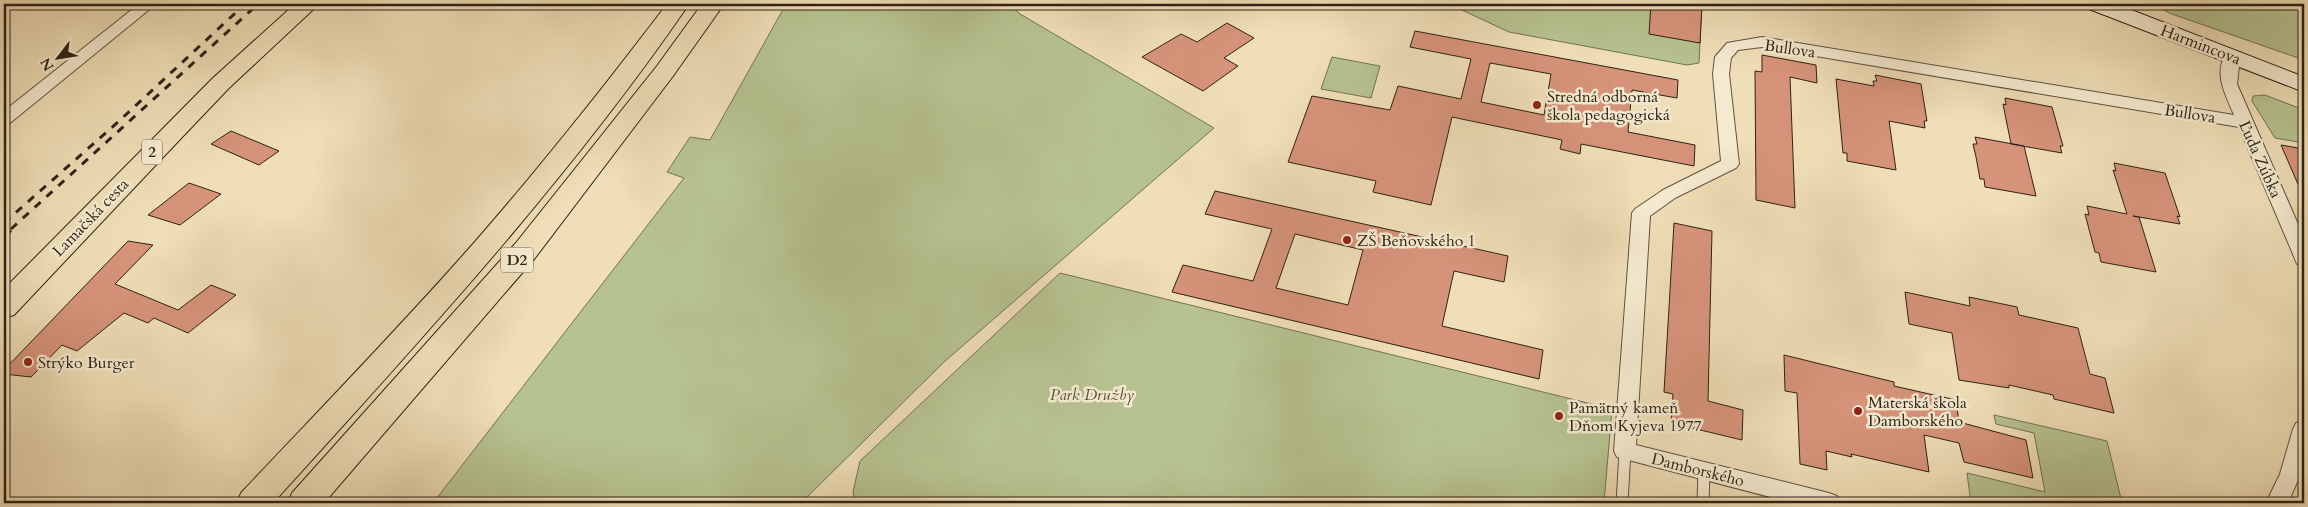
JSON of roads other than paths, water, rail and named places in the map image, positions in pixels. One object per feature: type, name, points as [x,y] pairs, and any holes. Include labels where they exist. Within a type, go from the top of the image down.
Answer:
[{"type":"main road","name":"Lamačská cesta","points":[[4,307],[183,120],[308,4]]},
{"type":"main road","name":"D2","points":[[253,503],[387,358],[489,243],[572,144],[678,4]]},
{"type":"main road","name":"D2","points":[[304,503],[525,251],[666,71],[713,4]]},
{"type":"street","points":[[4,119],[148,4]]},
{"type":"street","name":"Harmincova","points":[[2097,4],[2304,85]]},
{"type":"street","name":"Bullova","points":[[1625,451],[1641,213],[1669,194],[1730,164],[1721,74],[1723,57],[1733,46],[1762,42],[2244,122]]},
{"type":"street","name":"Ľuda Zúbka","points":[[2232,57],[2229,70],[2229,84],[2304,259]]},
{"type":"street","points":[[2277,503],[2291,474],[2304,429]]},
{"type":"street","name":"Damborského","points":[[1625,451],[1828,503]]},
{"type":"lane","points":[[1622,503],[1625,451]]},
{"type":"lane","points":[[1703,503],[1704,471]]},
{"type":"railway","points":[[4,223],[118,122],[245,4]]},
{"type":"railway","points":[[11,229],[258,4]]},
{"type":"railway","points":[[4,236],[13,228]]},
{"type":"place","name":"Stredná odborná škola pedagogická","points":[[1537,105]]},
{"type":"place","name":"ZŠ Beňovského 1","points":[[1347,240]]},
{"type":"place","name":"Strýko Burger","points":[[28,362]]},
{"type":"place","name":"Materská škola Damborského","points":[[1858,411]]},
{"type":"place","name":"Pamätný kameň Dňom Kyjeva 1977","points":[[1559,416]]},
{"type":"park label","name":"Park Družby","points":[[1092,394]]}]
